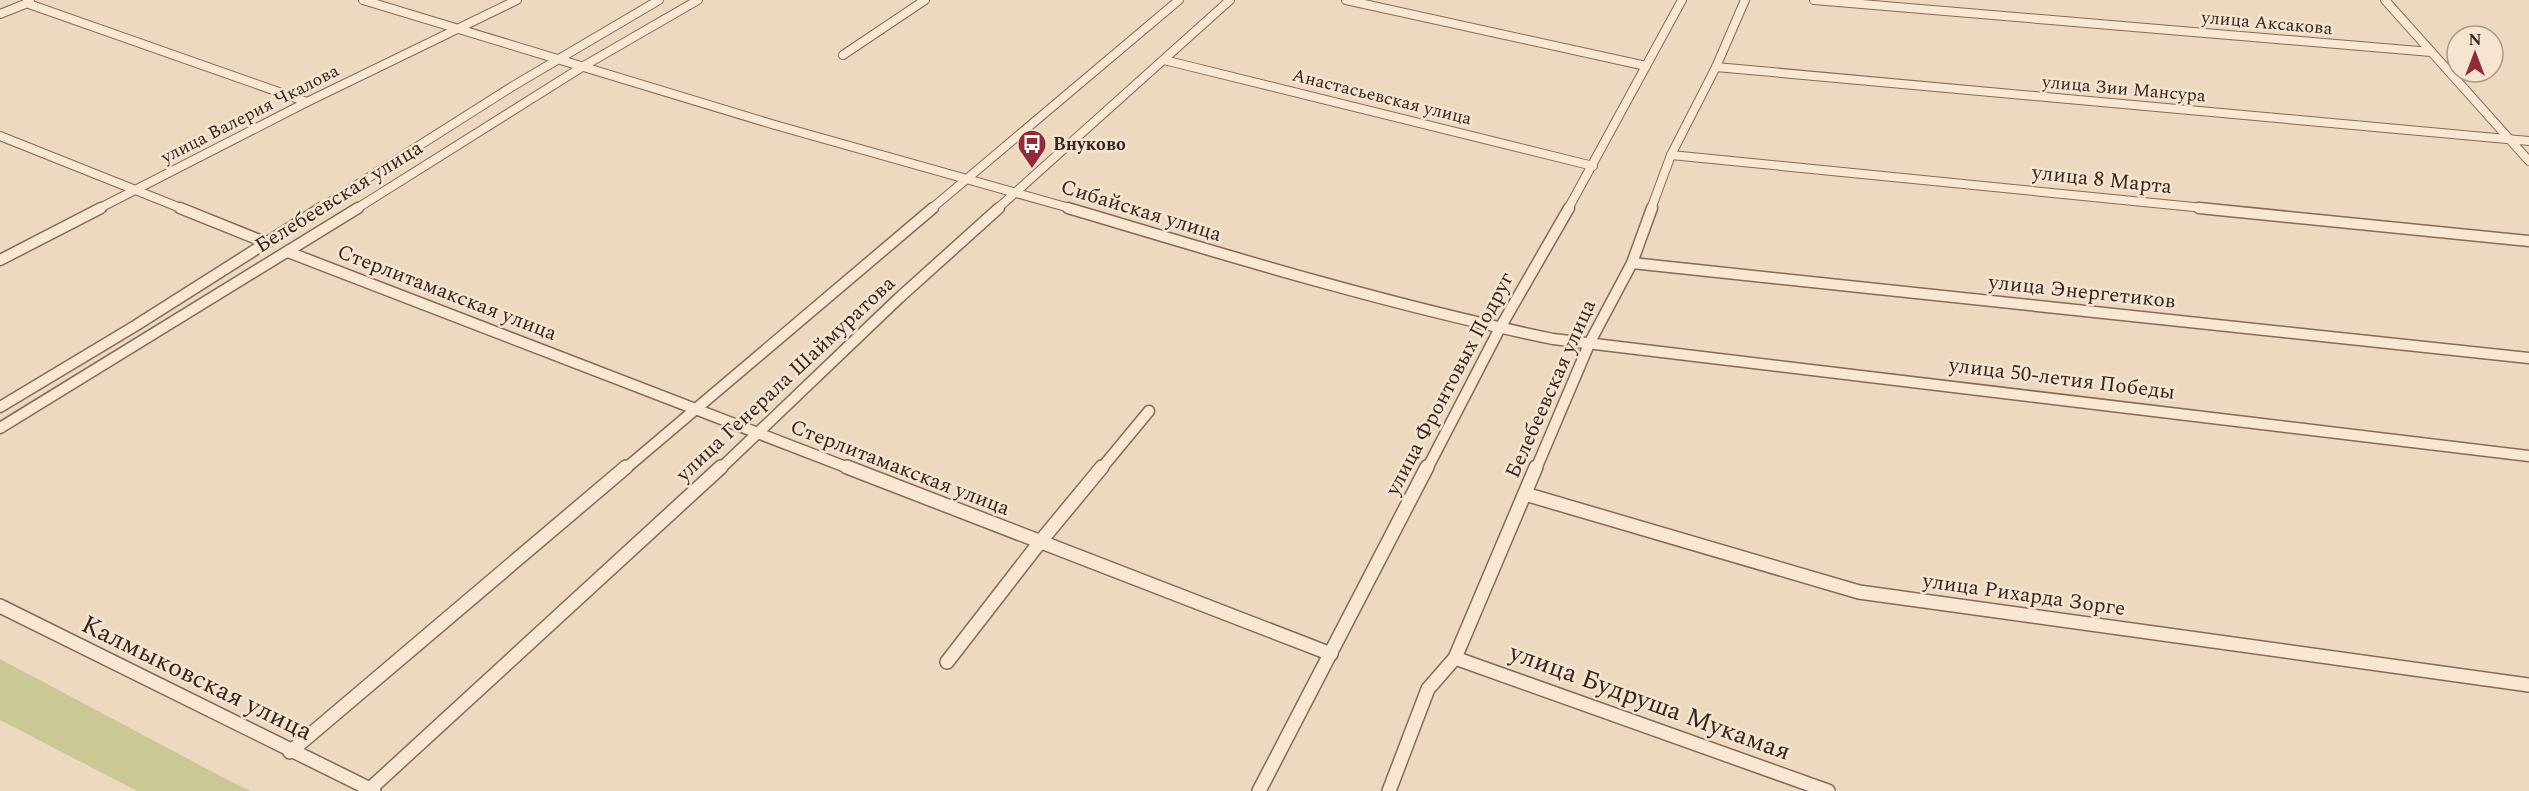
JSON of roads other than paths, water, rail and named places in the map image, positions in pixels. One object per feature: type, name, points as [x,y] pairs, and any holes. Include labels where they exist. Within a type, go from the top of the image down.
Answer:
[{"type":"street","name":"Сибайская улица","points":[[363,0],[582,67],[1256,264],[1500,328],[1553,339],[1590,342]]},
{"type":"street","name":"улица Валерия Чкалова","points":[[0,260],[306,102],[460,30],[517,0]]},
{"type":"street","name":"Белебеевская улица","points":[[0,407],[135,326],[513,86],[659,0]]},
{"type":"street","name":"Белебеевская улица","points":[[0,428],[288,252],[582,67],[698,0]]},
{"type":"street","points":[[843,55],[923,0]]},
{"type":"street","points":[[290,752],[1179,0]]},
{"type":"street","name":"улица Генерала Шаймуратова","points":[[372,790],[758,434],[899,298],[1230,0]]},
{"type":"street","points":[[1346,0],[1646,66]]},
{"type":"street","name":"улица Фронтовых Подруг","points":[[1259,791],[1500,328],[1593,166],[1682,0]]},
{"type":"street","name":"Белебеевская улица","points":[[1389,791],[1428,689],[1455,658],[1590,342],[1632,263],[1671,155],[1716,67],[1744,0]]},
{"type":"street","name":"улица Аксакова","points":[[1814,0],[2432,52]]},
{"type":"street","points":[[2385,0],[2529,161]]},
{"type":"street","points":[[0,14],[30,2],[306,102]]},
{"type":"street","name":"Анастасьевская улица","points":[[1164,60],[1593,166]]},
{"type":"street","name":"улица Зии Мансура","points":[[1716,67],[2529,141]]},
{"type":"street","points":[[0,136],[267,243]]},
{"type":"street","name":"улица 8 Марта","points":[[1671,155],[2529,241]]},
{"type":"street","name":"Стерлитамакская улица","points":[[288,252],[1331,654]]},
{"type":"street","name":"улица Энергетиков","points":[[1632,263],[2529,357]]},
{"type":"street","name":"улица 50-летия Победы","points":[[1590,342],[2529,456]]},
{"type":"street","points":[[947,662],[1040,542],[1149,411]]},
{"type":"street","name":"улица Рихарда Зорге","points":[[1525,494],[1859,592],[2529,685]]},
{"type":"street","name":"Калмыковская улица","points":[[0,606],[290,752],[372,790]]},
{"type":"street","name":"улица Будруша Мукамая","points":[[1455,658],[1828,791]]},
{"type":"place","name":"Внуково","points":[[1032,170]]}]
